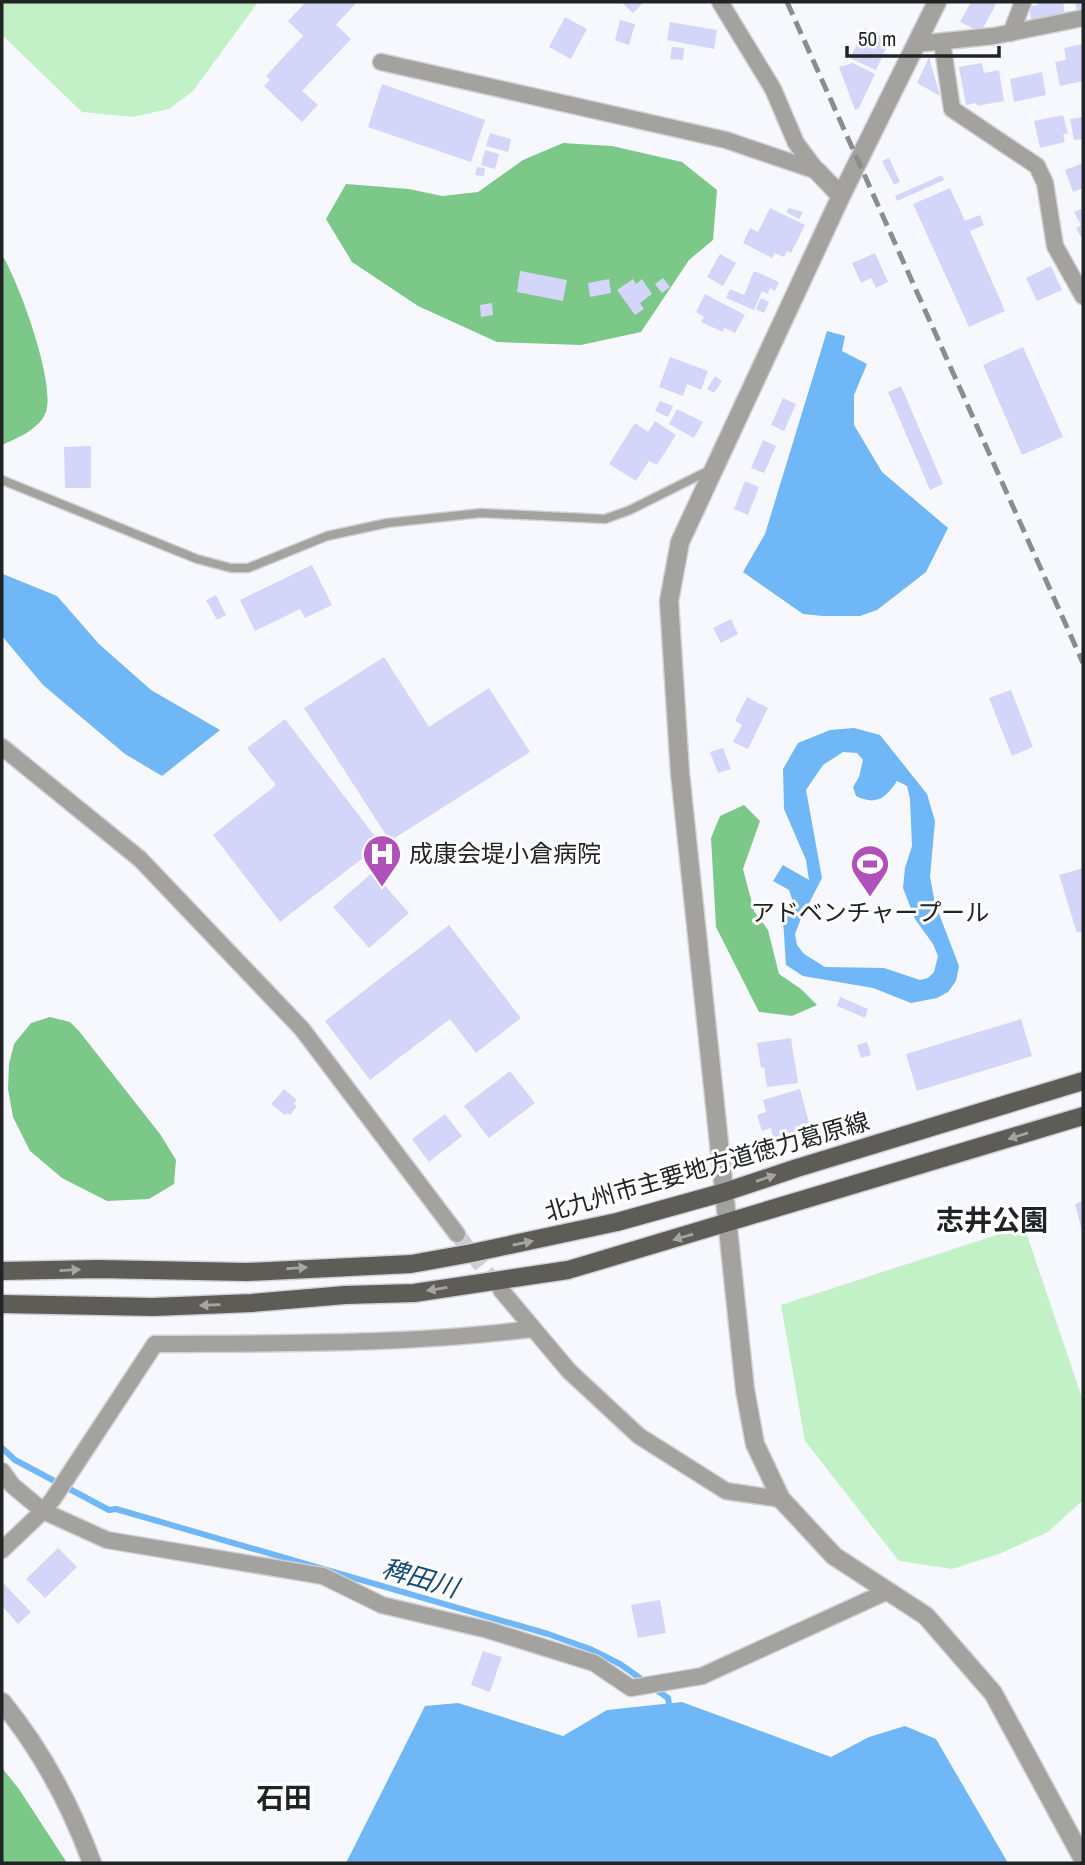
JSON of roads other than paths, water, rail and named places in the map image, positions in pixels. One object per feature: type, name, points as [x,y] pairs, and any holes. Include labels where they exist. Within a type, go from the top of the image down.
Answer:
[{"type":"main road","name":"北九州市主要地方道徳力葛原線","points":[[2,1271],[98,1269],[247,1272],[411,1264],[517,1245],[604,1225],[725,1192],[1083,1082]]},
{"type":"main road","points":[[2,1304],[153,1307],[252,1303],[345,1295],[414,1293],[568,1270],[1083,1116]]},
{"type":"street","points":[[720,2],[774,89],[796,142],[817,171],[841,197]]},
{"type":"street","points":[[937,2],[841,197],[680,542],[669,601],[680,773],[747,1404],[755,1444],[781,1499],[834,1556],[926,1616],[993,1693],[1083,1859]]},
{"type":"street","points":[[1011,33],[1023,2]]},
{"type":"street","points":[[916,44],[1011,33],[1083,18]]},
{"type":"street","points":[[942,42],[952,109],[1037,166],[1045,183],[1055,246],[1083,296]]},
{"type":"street","points":[[381,62],[726,140],[817,171]]},
{"type":"street","points":[[2,747],[140,859],[302,1029],[457,1234]]},
{"type":"street","points":[[501,1290],[569,1371],[639,1436],[726,1491],[781,1499]]},
{"type":"street","points":[[2,1550],[43,1511],[155,1344],[465,1337],[531,1329]]},
{"type":"street","points":[[2,1471],[12,1485],[43,1511],[107,1540],[323,1576],[382,1605],[488,1630],[594,1663],[631,1688],[702,1676],[888,1591]]},
{"type":"street","points":[[2,1702],[52,1772],[76,1819],[92,1863]]},
{"type":"lane","points":[[2,480],[197,559],[232,568],[248,568],[327,536],[387,523],[481,513],[605,519],[630,510],[713,468]]},
{"type":"water","points":[[827,331],[845,336],[842,351],[867,364],[854,395],[854,425],[882,472],[948,528],[926,572],[877,610],[860,616],[803,614],[743,572],[765,534]]},
{"type":"water","points":[[3,574],[57,596],[99,644],[151,690],[220,730],[162,776],[125,754],[43,685],[2,636]]},
{"type":"water","points":[[854,728],[880,735],[927,794],[935,821],[930,877],[935,903],[959,966],[956,981],[948,992],[937,998],[911,1003],[873,988],[803,976],[786,965],[783,919],[793,902],[789,890],[773,881],[783,865],[809,880],[806,860],[784,809],[783,769],[798,743],[830,730]],"holes":[[[843,752],[857,753],[863,760],[859,777],[853,787],[856,796],[875,800],[889,792],[897,781],[907,786],[912,846],[905,868],[903,888],[915,919],[938,956],[934,972],[928,978],[920,980],[884,968],[825,967],[804,954],[797,945],[795,934],[822,878],[806,790],[823,765]]]},
{"type":"water","points":[[682,1702],[831,1757],[869,1737],[905,1726],[936,1739],[1008,1863],[346,1863],[425,1706],[458,1703],[563,1736],[607,1710]]},
{"type":"waterway","name":"稗田川","points":[[2,1448],[15,1460],[109,1510],[116,1509],[548,1634],[590,1649],[620,1664],[668,1698],[670,1710]]},
{"type":"tunnel","points":[[457,1234],[500,1290]]},
{"type":"railway","points":[[787,2],[1083,663]]},
{"type":"place","name":"成康会堤小倉病院","points":[[382,888]]},
{"type":"place","name":"アドベンチャープール","points":[[870,898]]},
{"type":"district","name":"志井公園","points":[[992,1220]]},
{"type":"district","name":"石田","points":[[284,1798]]}]
